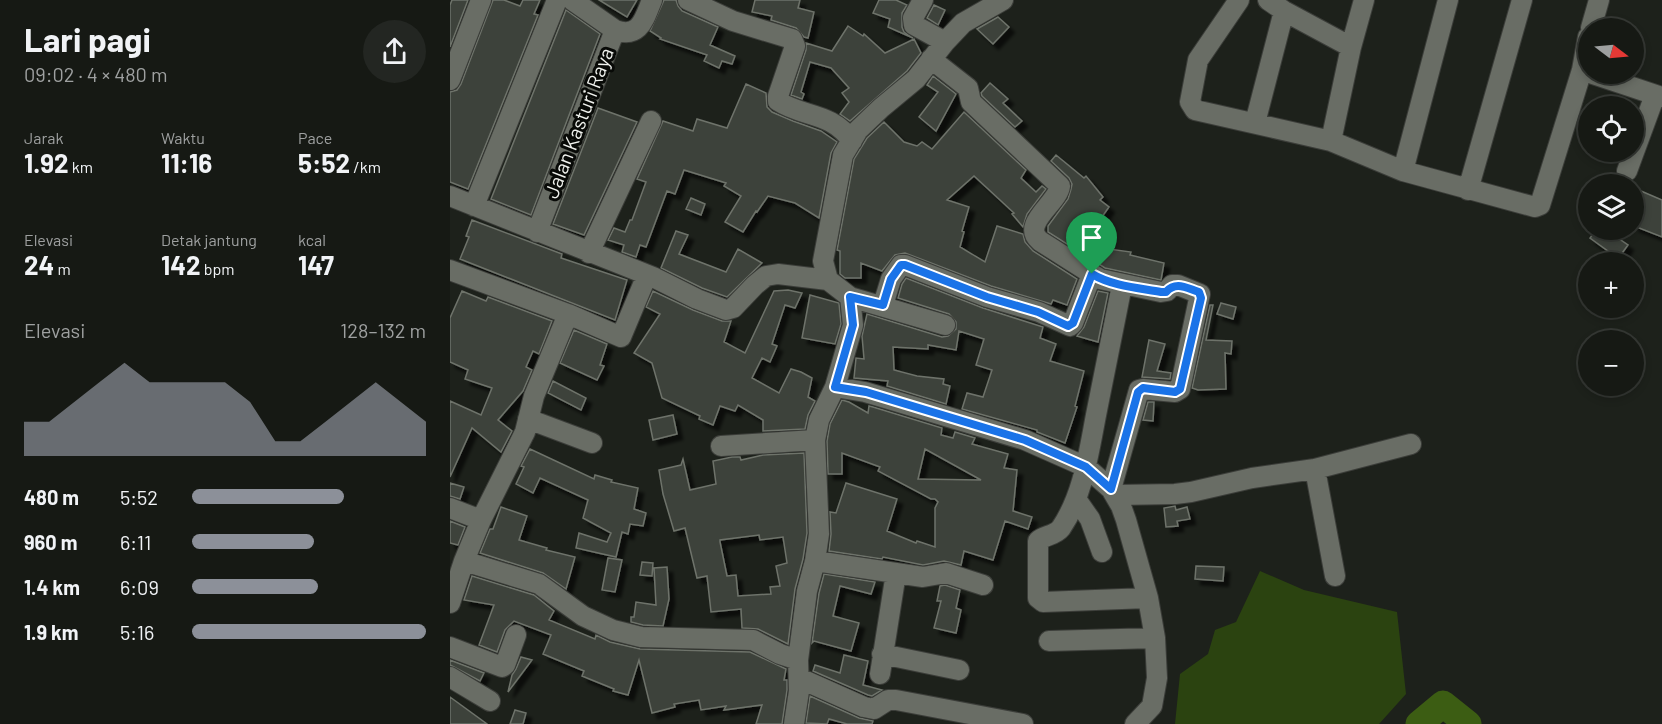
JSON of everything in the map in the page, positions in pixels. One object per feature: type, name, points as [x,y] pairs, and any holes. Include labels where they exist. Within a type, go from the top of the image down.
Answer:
[{"type":"street","points":[[450,80],[481,0]]},
{"type":"street","points":[[474,206],[557,0]]},
{"type":"street","name":"Jalan Kasturi Raya","points":[[537,232],[615,30],[572,0]]},
{"type":"street","points":[[615,30],[625,33],[632,32],[640,26],[652,0]]},
{"type":"street","points":[[688,0],[721,6],[733,21],[794,41],[795,46],[778,101],[836,125],[852,141]]},
{"type":"street","points":[[923,0],[913,18],[914,25],[945,42]]},
{"type":"street","points":[[828,280],[823,261],[843,155],[858,130],[916,79],[930,59],[963,23],[1003,0]]},
{"type":"street","points":[[1239,0],[1198,60],[1190,102],[1195,110],[1331,141],[1403,171],[1535,207],[1540,205],[1584,84]]},
{"type":"street","points":[[1331,141],[1351,47],[1364,0]]},
{"type":"street","points":[[1403,171],[1448,0]]},
{"type":"street","points":[[1468,190],[1521,0]]},
{"type":"street","points":[[1594,18],[1599,0]]},
{"type":"street","points":[[1255,123],[1276,5],[1351,47]]},
{"type":"street","points":[[930,59],[968,88],[971,102],[1058,184],[1060,188],[1058,192],[1036,222],[1034,232],[1036,238],[1100,279],[1164,292],[1172,285],[1178,285],[1199,292],[1201,296],[1180,389],[1175,392],[1143,388],[1138,392],[1114,492]]},
{"type":"street","points":[[1624,84],[1659,96],[1627,171]]},
{"type":"street","points":[[589,253],[651,121]]},
{"type":"street","points":[[450,196],[647,275],[726,310],[733,308],[754,285],[766,276],[785,274],[828,280],[850,297],[945,325]]},
{"type":"street","points":[[883,305],[891,279],[901,265],[905,265],[987,297],[1038,312],[1070,326],[1092,274]]},
{"type":"street","points":[[452,277],[568,314],[621,337],[647,275]]},
{"type":"street","points":[[1122,285],[1086,467],[1076,499],[1061,528],[1038,541],[1038,598],[1043,602],[1148,598]]},
{"type":"street","points":[[794,724],[807,591],[815,561],[819,510],[815,440],[819,420],[835,387],[853,325],[850,297]]},
{"type":"street","points":[[450,603],[481,520],[525,432],[542,375],[568,314]]},
{"type":"street","points":[[835,387],[866,392],[1025,440],[1086,467],[1114,492],[1121,506],[1148,598],[1155,638],[1157,678],[1152,706],[1135,724]]},
{"type":"street","points":[[528,419],[592,442]]},
{"type":"street","points":[[721,446],[815,440]]},
{"type":"street","points":[[1114,492],[1175,494],[1252,478],[1315,470],[1411,444]]},
{"type":"street","points":[[1315,470],[1335,576]]},
{"type":"street","points":[[1076,499],[1090,519],[1102,552]]},
{"type":"street","points":[[450,508],[481,520]]},
{"type":"street","points":[[464,561],[539,584],[583,616],[613,630],[640,637],[753,640],[780,654],[799,669],[864,707],[874,709],[888,700],[896,700],[1023,724]]},
{"type":"street","points":[[815,561],[923,577],[945,573],[983,585]]},
{"type":"street","points":[[880,674],[896,573]]},
{"type":"street","points":[[450,647],[502,667],[516,634]]},
{"type":"street","points":[[1049,641],[1155,638]]},
{"type":"street","points":[[882,654],[959,670]]},
{"type":"street","points":[[450,677],[490,701]]},
{"type":"green space","points":[[1260,571],[1304,590],[1397,612],[1406,694],[1379,724],[1175,724],[1180,674],[1208,654],[1215,630],[1236,622]]},
{"type":"building","points":[[452,0],[468,0],[450,47],[450,5]]},
{"type":"building","points":[[493,0],[504,0],[520,6],[523,0],[540,0],[534,14],[538,15],[468,189],[450,182],[450,92],[457,90],[461,84]]},
{"type":"building","points":[[599,0],[637,0],[627,17]]},
{"type":"building","points":[[664,0],[676,0],[682,11],[718,27],[710,45],[735,56],[732,64],[722,61],[719,68],[704,61],[707,55],[660,39],[650,31]]},
{"type":"building","points":[[755,0],[800,0],[798,8],[814,12],[808,38],[796,28],[771,20],[772,16],[752,12]]},
{"type":"building","points":[[879,0],[896,0],[907,5],[902,13],[902,27],[904,32],[913,38],[888,27],[890,19],[873,13]]},
{"type":"building","points":[[934,5],[945,10],[938,25],[927,18]]},
{"type":"building","points":[[566,10],[600,34],[531,215],[491,199]]},
{"type":"building","points":[[998,17],[1009,27],[993,44],[977,29]]},
{"type":"building","points":[[848,26],[863,36],[864,34],[885,53],[914,39],[921,53],[907,71],[850,121],[840,114],[849,102],[842,93],[849,88],[831,68],[810,62],[801,92],[804,94],[802,99],[791,95],[806,50],[806,43],[832,51]]},
{"type":"building","points":[[933,76],[956,94],[936,131],[919,117],[938,92],[927,85]]},
{"type":"building","points":[[990,83],[1008,99],[1003,103],[1022,121],[1015,127],[982,96],[981,93]]},
{"type":"building","points":[[746,84],[766,93],[767,107],[772,112],[821,131],[837,142],[831,153],[819,218],[795,203],[768,196],[743,232],[725,222],[741,196],[724,186],[726,183],[684,170],[675,194],[667,191],[646,247],[640,245],[636,257],[622,252],[624,245],[608,240],[614,228],[625,232],[632,220],[646,182],[637,179],[663,121],[693,131],[697,119],[727,128]]},
{"type":"building","points":[[598,108],[637,122],[584,235],[553,224]]},
{"type":"building","points":[[964,112],[1026,170],[1021,178],[1036,192],[1042,186],[1046,189],[1027,214],[1023,227],[1012,214],[1014,213],[974,176],[947,200],[969,207],[960,247],[985,262],[997,226],[1023,234],[1025,242],[1033,251],[1077,279],[1067,305],[1053,300],[1051,304],[991,286],[905,253],[895,255],[882,271],[861,263],[861,278],[845,278],[840,274],[840,251],[837,250],[854,159],[867,138],[884,122],[904,142],[917,146],[922,142],[932,149]]},
{"type":"building","points":[[1056,155],[1084,178],[1086,176],[1103,197],[1100,200],[1109,207],[1097,224],[1104,228],[1094,247],[1131,252],[1130,255],[1164,263],[1161,280],[1105,268],[1048,232],[1048,226],[1068,199],[1072,184],[1069,178],[1051,161]]},
{"type":"building","points":[[1644,192],[1662,200],[1662,237],[1644,230]]},
{"type":"building","points":[[691,198],[705,204],[701,215],[686,209]]},
{"type":"building","points":[[472,220],[562,254],[561,258],[627,280],[615,320],[460,259],[469,237],[466,236]]},
{"type":"building","points":[[676,231],[688,235],[679,254],[726,272],[738,249],[762,263],[727,297],[702,288],[661,268]]},
{"type":"building","points":[[1593,240],[1621,240],[1628,245],[1623,252],[1608,251]]},
{"type":"building","points":[[906,278],[983,308],[1043,327],[1040,338],[1056,344],[1050,361],[1084,371],[1075,406],[1077,407],[1065,443],[1037,432],[1037,430],[962,409],[967,393],[983,397],[992,370],[976,365],[984,339],[959,331],[956,350],[928,345],[928,349],[893,347],[894,370],[917,376],[944,379],[943,384],[950,386],[946,404],[887,386],[888,381],[854,378],[856,358],[864,359],[862,336],[867,314],[942,337],[948,336],[956,329],[956,322],[949,314],[898,298]]},
{"type":"building","points":[[788,290],[802,293],[795,308],[785,305],[772,344],[777,346],[770,362],[762,358],[752,378],[779,393],[791,369],[812,378],[808,397],[815,401],[808,415],[805,429],[763,431],[763,420],[738,405],[735,411],[720,406],[713,425],[699,419],[700,416],[662,398],[652,363],[634,353],[660,314],[646,307],[653,291],[693,310],[722,321],[731,321],[724,342],[745,353],[774,291]]},
{"type":"building","points":[[462,291],[486,301],[488,297],[552,321],[539,354],[533,351],[526,367],[532,370],[523,391],[498,420],[512,431],[501,452],[472,428],[450,477],[450,401],[481,415],[492,388],[465,379],[468,370],[450,362],[450,318]]},
{"type":"building","points":[[1098,291],[1108,293],[1098,342],[1077,336],[1084,327]]},
{"type":"building","points":[[810,295],[839,303],[841,324],[835,344],[802,338]]},
{"type":"building","points":[[1221,303],[1236,307],[1233,319],[1217,314]]},
{"type":"building","points":[[1210,305],[1213,305],[1206,340],[1232,341],[1231,354],[1225,353],[1226,389],[1198,390],[1192,388]]},
{"type":"building","points":[[574,330],[607,344],[600,365],[604,366],[597,380],[560,363]]},
{"type":"building","points":[[1149,340],[1165,344],[1157,371],[1171,373],[1170,379],[1142,377]]},
{"type":"building","points":[[553,381],[586,398],[581,410],[548,393]]},
{"type":"building","points":[[842,400],[868,413],[869,406],[942,428],[941,435],[953,438],[955,432],[975,438],[972,444],[1008,454],[1004,468],[1017,470],[1013,511],[1032,517],[1028,529],[1005,521],[993,560],[964,551],[961,565],[944,561],[923,565],[883,557],[882,559],[829,551],[830,512],[836,513],[846,483],[897,499],[887,531],[916,543],[917,541],[935,547],[935,508],[938,502],[878,471],[880,467],[842,453],[842,474],[828,474],[827,441],[830,424]],"holes":[[[925,449],[981,480],[918,479]]]},
{"type":"building","points":[[1148,402],[1154,402],[1153,421],[1143,420]]},
{"type":"building","points":[[673,415],[677,434],[653,440],[649,420]]},
{"type":"building","points":[[530,449],[594,479],[595,475],[612,480],[611,482],[638,488],[634,509],[646,513],[643,526],[630,524],[628,534],[622,532],[616,557],[576,548],[579,533],[607,542],[611,533],[583,518],[588,500],[540,478],[533,493],[516,484],[524,467],[521,466]]},
{"type":"building","points":[[804,453],[807,533],[795,589],[788,644],[758,629],[742,628],[741,609],[711,612],[707,576],[697,578],[685,528],[674,531],[663,494],[659,470],[681,465],[683,459],[690,490],[716,484],[713,461],[732,457],[740,457],[741,460],[763,455]],"holes":[[[759,535],[760,540],[783,537],[787,563],[776,566],[780,586],[770,587],[771,594],[738,596],[736,575],[727,576],[720,540]]]},
{"type":"building","points":[[450,483],[464,487],[460,499],[450,496]]},
{"type":"building","points":[[1175,506],[1176,510],[1187,507],[1190,519],[1177,521],[1178,526],[1166,527],[1164,508]]},
{"type":"building","points":[[501,507],[527,516],[519,540],[575,557],[566,589],[543,573],[480,553],[490,529],[493,529]]},
{"type":"building","points":[[450,521],[465,527],[458,545],[450,543]]},
{"type":"building","points":[[608,558],[622,560],[615,592],[602,590]]},
{"type":"building","points":[[642,562],[653,563],[652,576],[640,575]]},
{"type":"building","points":[[1196,566],[1224,567],[1223,581],[1195,579]]},
{"type":"building","points":[[667,567],[669,599],[663,626],[631,622],[636,602],[656,605],[654,568]]},
{"type":"building","points":[[824,574],[875,582],[871,594],[840,586],[833,616],[859,623],[851,651],[814,641],[812,643]]},
{"type":"building","points":[[472,576],[534,595],[554,611],[549,620],[595,639],[596,635],[610,642],[640,649],[750,652],[786,669],[784,680],[787,680],[787,690],[782,724],[756,724],[762,705],[724,710],[726,706],[701,710],[699,700],[674,704],[675,707],[652,713],[639,660],[628,695],[613,691],[614,689],[582,676],[584,671],[543,654],[551,635],[514,621],[505,630],[497,652],[479,645],[494,605],[464,600]]},
{"type":"building","points":[[945,585],[960,590],[956,608],[961,610],[956,633],[934,628],[941,601],[937,601],[940,586]]},
{"type":"building","points":[[844,655],[868,661],[863,685],[882,690],[872,696],[868,695],[813,671],[815,665],[840,673]]},
{"type":"building","points":[[521,657],[532,660],[508,692],[512,675]]},
{"type":"building","points":[[450,660],[484,673],[480,681],[450,665]]},
{"type":"building","points":[[810,696],[859,718],[873,721],[872,724],[847,724],[829,719],[827,724],[806,723]]},
{"type":"building","points":[[450,697],[487,724],[450,724]]},
{"type":"building","points":[[515,710],[526,713],[523,724],[510,724]]},
{"type":"waterway","points":[[1419,724],[1443,704],[1468,724]]},
{"type":"route","points":[[901,265],[949,280],[987,297],[1038,312],[1070,326],[1092,274],[1100,279],[1122,285],[1161,292],[1167,291],[1172,285],[1178,285],[1199,292],[1201,296],[1180,389],[1175,392],[1143,388],[1139,390],[1111,489],[1086,467],[1025,440],[866,392],[835,387],[853,325],[850,297],[883,305],[891,279],[901,265]]}]
